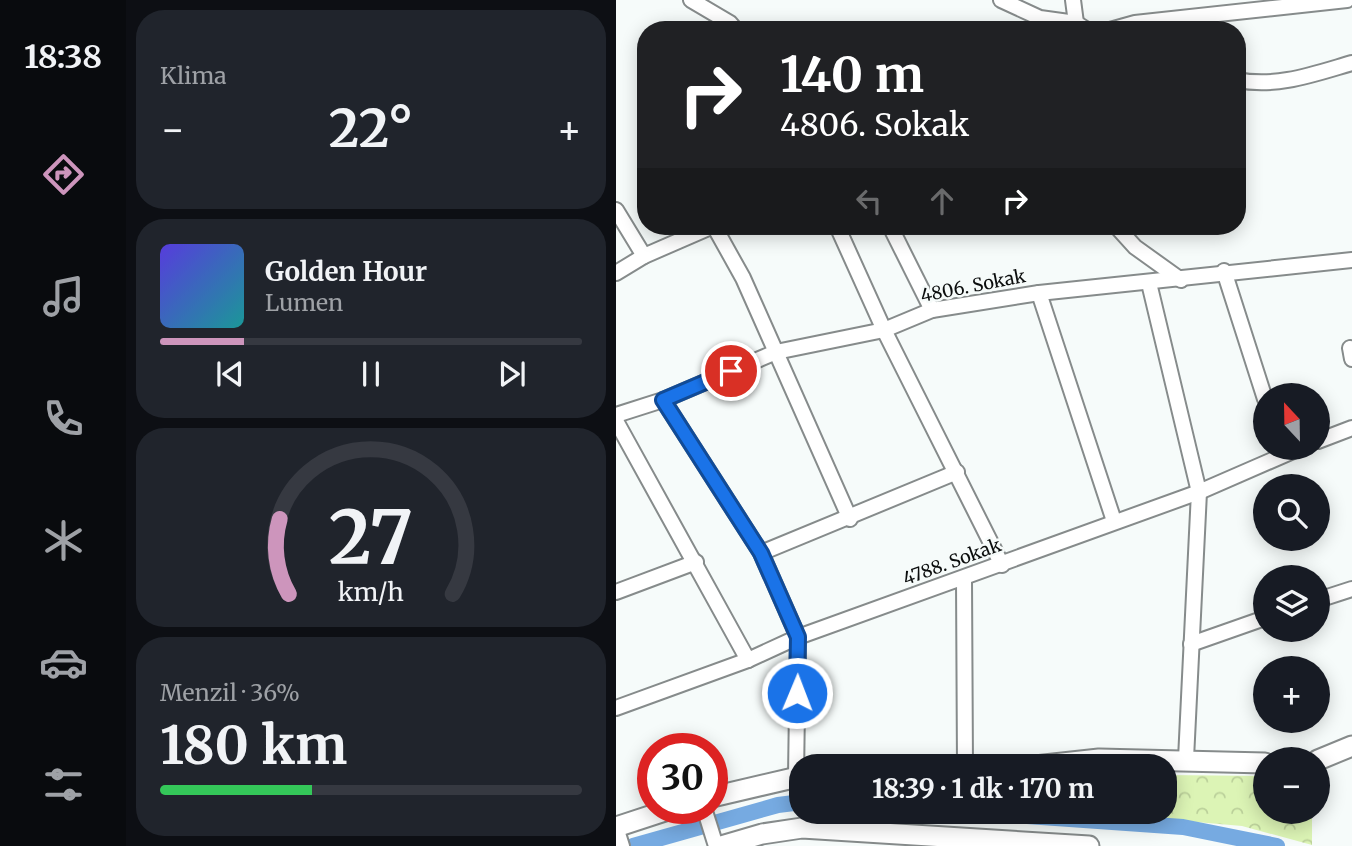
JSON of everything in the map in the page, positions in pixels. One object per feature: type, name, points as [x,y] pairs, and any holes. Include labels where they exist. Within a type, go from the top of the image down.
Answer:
[{"type":"street","points":[[691,0],[725,21]]},
{"type":"street","points":[[1001,0],[1040,18],[1054,21]]},
{"type":"street","points":[[1073,0],[1080,21]]},
{"type":"street","points":[[1153,21],[1347,0]]},
{"type":"street","points":[[1246,82],[1259,84],[1299,79],[1352,63]]},
{"type":"street","points":[[616,209],[644,256]]},
{"type":"street","points":[[616,273],[644,256],[693,235]]},
{"type":"street","points":[[719,235],[743,278],[850,519]]},
{"type":"street","points":[[841,235],[884,330],[1002,565]]},
{"type":"street","points":[[894,235],[932,310]]},
{"type":"street","points":[[1124,235],[1135,247],[1181,280]]},
{"type":"street","name":"4806. Sokak","points":[[616,415],[663,400],[776,352],[884,330],[932,310],[1039,293],[1181,280],[1224,271],[1352,260]]},
{"type":"street","points":[[1224,271],[1260,383]]},
{"type":"street","points":[[1149,283],[1199,492],[1186,759]]},
{"type":"street","points":[[1039,293],[1114,521]]},
{"type":"street","points":[[663,400],[761,553],[798,637],[799,754]]},
{"type":"street","points":[[616,421],[748,660]]},
{"type":"street","points":[[1330,436],[1352,428]]},
{"type":"street","name":"4788. Sokak","points":[[616,708],[748,660],[798,637],[964,580],[1114,521],[1199,492],[1264,460]]},
{"type":"street","points":[[761,553],[850,519],[957,471]]},
{"type":"street","points":[[616,592],[696,562]]},
{"type":"street","points":[[964,580],[965,754]]},
{"type":"street","points":[[1330,596],[1352,589]]},
{"type":"street","points":[[1191,644],[1253,622]]},
{"type":"street","points":[[1330,755],[1352,746]]},
{"type":"street","points":[[1177,759],[1253,762]]},
{"type":"street","points":[[728,800],[789,779]]},
{"type":"street","points":[[618,835],[641,824]]},
{"type":"street","points":[[711,824],[716,842],[802,828],[865,839],[1089,846]]},
{"type":"green space","points":[[1177,775],[1253,776],[1253,824],[1312,824],[1312,845],[1242,826],[1177,820]]},
{"type":"waterway","points":[[633,846],[789,804]]},
{"type":"waterway","points":[[1140,824],[1183,827],[1277,846]]},
{"type":"route","points":[[731,371],[663,400],[761,553],[798,637],[797,693]]}]
